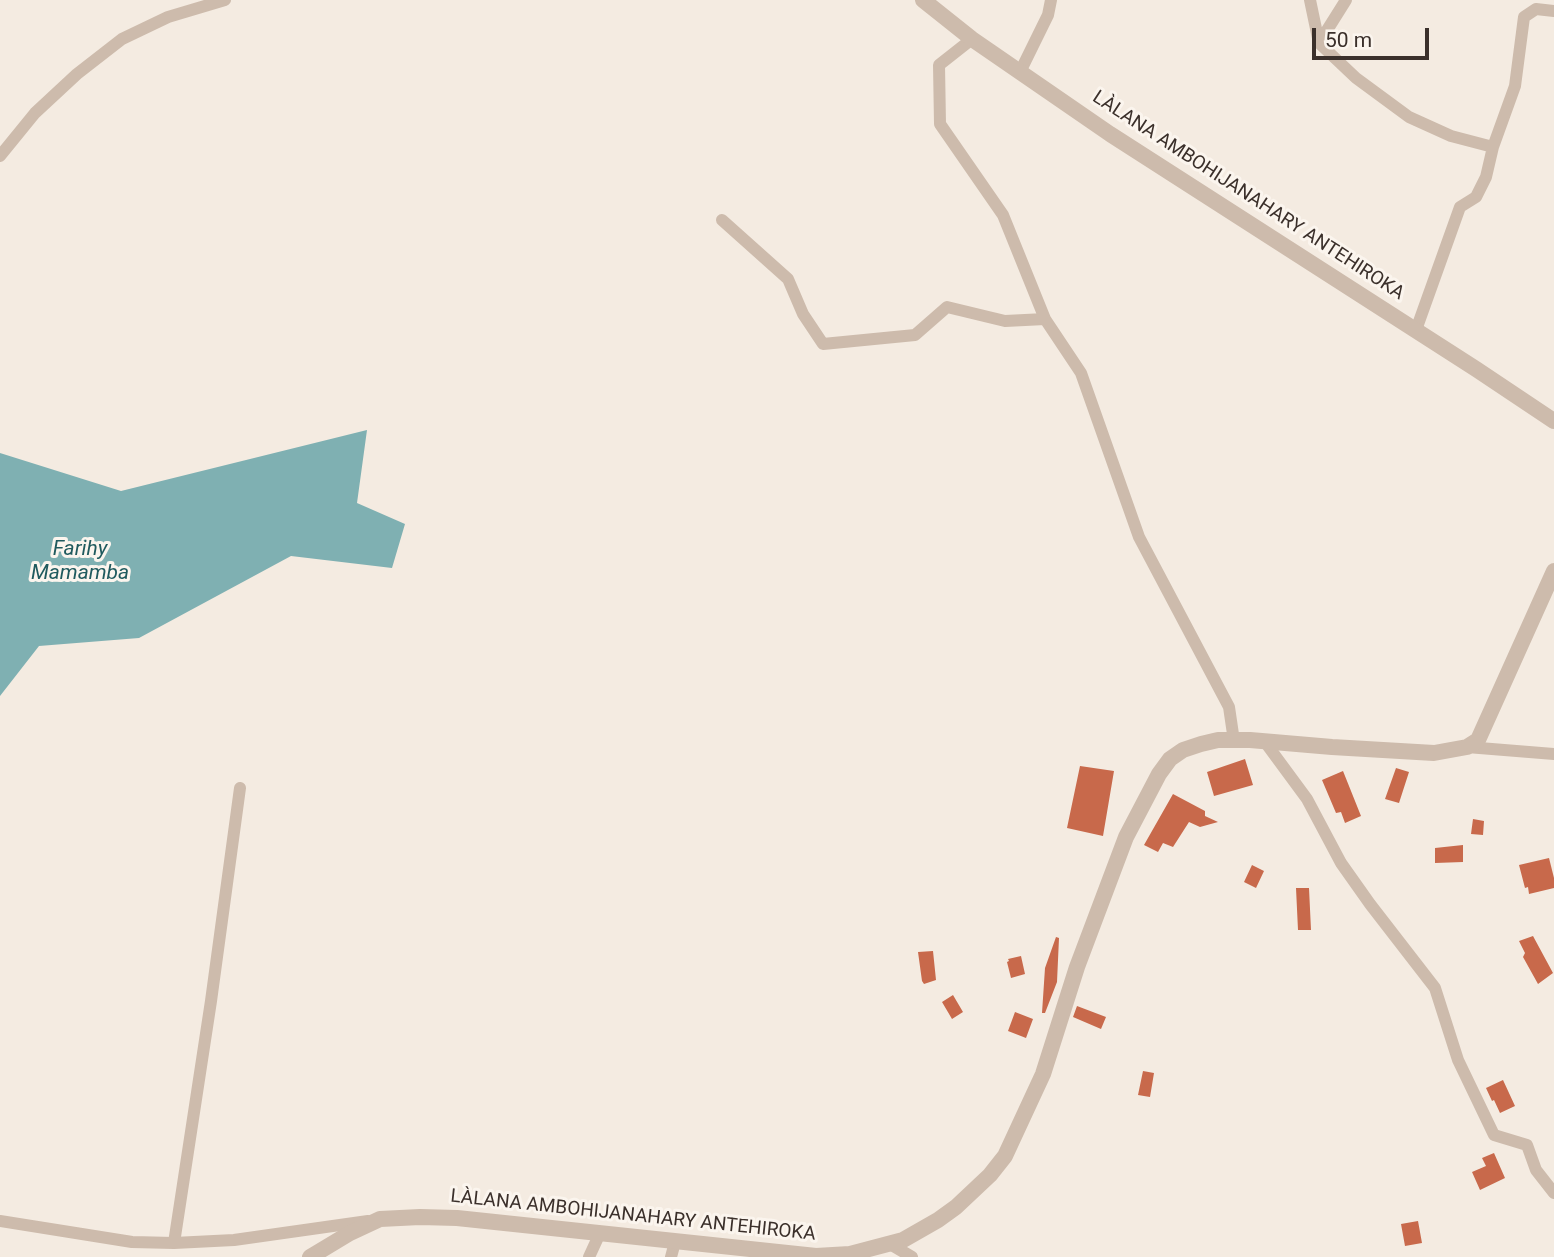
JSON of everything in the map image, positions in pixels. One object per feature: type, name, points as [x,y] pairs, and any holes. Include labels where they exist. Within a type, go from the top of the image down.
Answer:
[{"type":"street","points":[[0,156],[35,113],[77,74],[122,38],[168,17],[225,0]]},
{"type":"street","name":"LÀLANA AMBOHIJANAHARY ANTEHIROKA","points":[[923,0],[972,39],[1110,134],[1554,421]]},
{"type":"street","points":[[1020,72],[1048,15],[1051,0]]},
{"type":"street","points":[[1310,0],[1319,43],[1356,78],[1409,117],[1451,136],[1493,147]]},
{"type":"street","points":[[1319,43],[1346,0]]},
{"type":"street","points":[[1416,330],[1460,207],[1476,197],[1486,177],[1493,147],[1515,86],[1524,17],[1536,9],[1554,11]]},
{"type":"street","points":[[972,39],[939,65],[940,124],[1003,215],[1045,319],[1081,373],[1139,537],[1229,706],[1234,741]]},
{"type":"street","points":[[722,220],[788,279],[803,314],[823,344],[915,335],[947,307],[1005,321],[1045,319]]},
{"type":"street","points":[[1467,747],[1478,740],[1554,571]]},
{"type":"street","name":"LÀLANA AMBOHIJANAHARY ANTEHIROKA","points":[[310,1257],[380,1219],[420,1217],[457,1218],[600,1233],[673,1249],[816,1256],[850,1254],[903,1240],[956,1207],[990,1175],[1005,1156],[1043,1074],[1077,967],[1126,837],[1159,774],[1170,759],[1183,750],[1218,740],[1434,753],[1467,747]]},
{"type":"street","points":[[1265,742],[1307,799],[1341,863],[1435,988],[1458,1060],[1494,1135],[1527,1144],[1536,1170],[1554,1193]]},
{"type":"street","points":[[1467,747],[1554,754]]},
{"type":"street","points":[[174,1243],[240,788]]},
{"type":"street","points":[[1,1224],[132,1242],[174,1243],[234,1240],[380,1219]]},
{"type":"street","points":[[589,1257],[600,1233]]},
{"type":"street","points":[[890,1244],[912,1257]]},
{"type":"water","name":"Farihy Mamamba","points":[[367,430],[357,503],[405,524],[392,568],[291,556],[139,638],[39,646],[0,696],[0,453],[121,491]]},
{"type":"building","points":[[1245,759],[1253,785],[1214,796],[1207,772]]},
{"type":"building","points":[[1080,766],[1114,771],[1103,836],[1067,828]]},
{"type":"building","points":[[1396,768],[1409,772],[1399,803],[1385,799]]},
{"type":"building","points":[[1343,771],[1361,816],[1345,823],[1341,812],[1336,813],[1322,780]]},
{"type":"building","points":[[1173,794],[1205,811],[1205,816],[1218,822],[1200,827],[1189,822],[1173,847],[1163,843],[1158,852],[1144,845]]},
{"type":"building","points":[[1473,819],[1484,821],[1483,835],[1471,834]]},
{"type":"building","points":[[1463,845],[1463,862],[1435,863],[1435,848]]},
{"type":"building","points":[[1549,858],[1554,888],[1529,894],[1519,865]]},
{"type":"building","points":[[1252,865],[1264,871],[1256,888],[1244,882]]},
{"type":"building","points":[[1296,888],[1309,888],[1311,930],[1298,930]]},
{"type":"building","points":[[1533,936],[1553,973],[1538,984],[1523,957],[1525,953],[1519,941]]},
{"type":"building","points":[[1056,937],[1059,938],[1057,982],[1045,1013],[1042,1013],[1045,968]]},
{"type":"building","points":[[933,951],[936,980],[924,984],[918,952]]},
{"type":"building","points":[[1021,956],[1025,974],[1011,978],[1008,959]]},
{"type":"building","points":[[953,995],[963,1012],[952,1019],[942,1002]]},
{"type":"building","points":[[1077,1006],[1106,1017],[1101,1029],[1073,1017]]},
{"type":"building","points":[[1015,1012],[1033,1019],[1026,1038],[1008,1031]]},
{"type":"building","points":[[1143,1071],[1154,1073],[1150,1097],[1138,1095]]},
{"type":"building","points":[[1503,1080],[1515,1106],[1500,1113],[1486,1088]]},
{"type":"building","points":[[1494,1153],[1505,1178],[1480,1190],[1472,1172],[1486,1166],[1482,1158]]},
{"type":"building","points":[[1418,1221],[1422,1243],[1405,1246],[1401,1224]]}]
